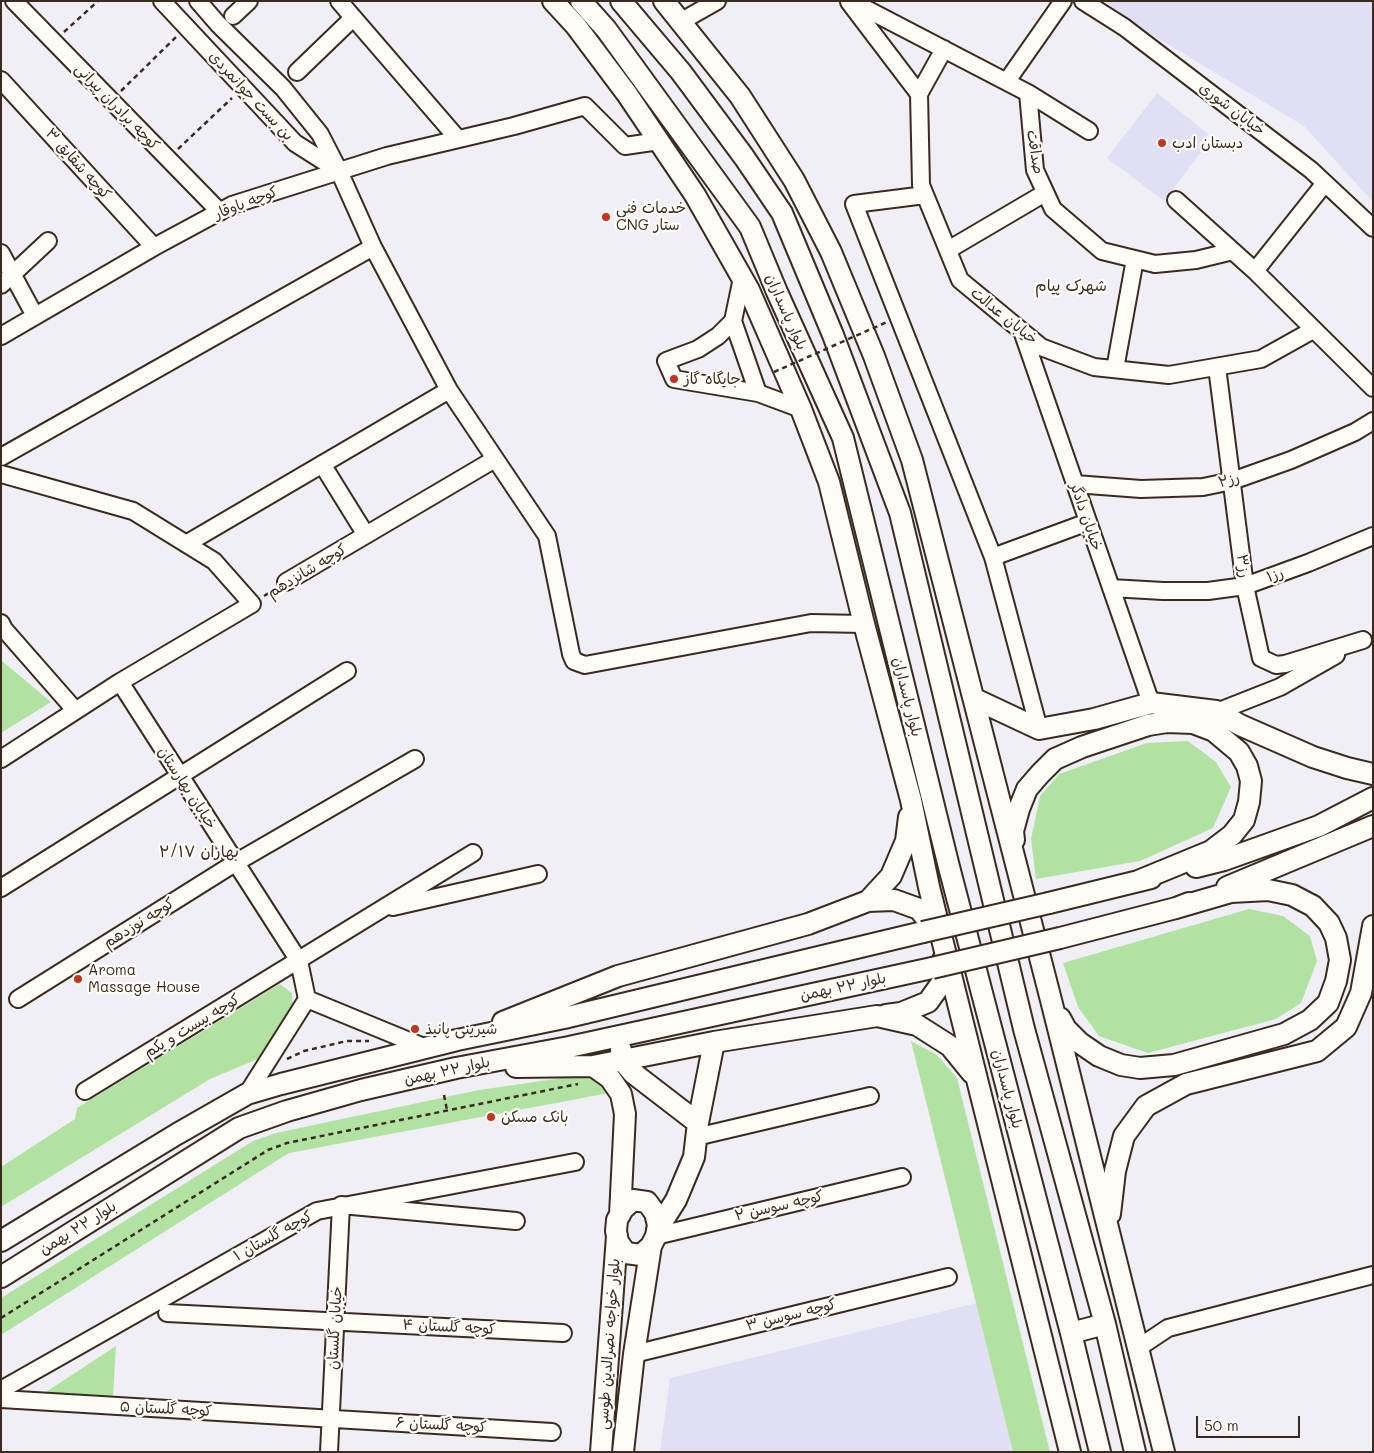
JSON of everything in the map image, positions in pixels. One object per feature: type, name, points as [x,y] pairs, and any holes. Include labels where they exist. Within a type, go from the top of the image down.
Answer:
[{"type":"main road","points":[[553,1],[588,41],[627,94],[695,194],[742,278],[801,409],[829,482],[864,624],[911,800],[929,887],[1070,1452]]},
{"type":"main road","name":"بلوار پاسداران","points":[[581,1],[606,29],[750,227],[777,292],[843,438],[949,867],[1071,1333],[1100,1452]]},
{"type":"main road","points":[[622,1],[680,72],[744,157],[782,214],[833,335],[900,513],[1024,1030],[1105,1324],[1135,1452]]},
{"type":"main road","points":[[664,1],[740,96],[794,180],[835,260],[874,356],[912,460],[1051,1000],[1164,1452]]},
{"type":"main road","points":[[744,157],[812,217]]},
{"type":"main road","points":[[900,513],[912,460]]},
{"type":"main road","points":[[974,699],[1039,729],[1094,719],[1151,703],[1216,711],[1240,726],[1314,757],[1373,774]]},
{"type":"main road","points":[[1017,867],[1013,831],[1019,809],[1028,789],[1055,760],[1082,746],[1148,725],[1167,722],[1193,723],[1214,732],[1228,742],[1239,752],[1247,766],[1251,781],[1249,802],[1244,820],[1232,835],[1211,851],[1138,881]]},
{"type":"main road","points":[[1138,881],[1224,860],[1319,826],[1373,798]]},
{"type":"main road","points":[[868,901],[891,876],[906,841],[911,800]]},
{"type":"main road","points":[[1176,908],[1373,826]]},
{"type":"main road","name":"بلوار ۲۲ بهمن","points":[[1,1241],[247,1094],[457,1040],[564,1018],[1138,881]]},
{"type":"main road","points":[[1051,1000],[1066,1029],[1080,1043],[1099,1056],[1121,1065],[1140,1068],[1174,1065],[1284,1034],[1310,1020],[1328,1003],[1336,981],[1340,960],[1336,938],[1329,923],[1313,906],[1292,895],[1268,890],[1231,892],[1176,908]]},
{"type":"main road","points":[[456,1068],[593,1066],[714,1042],[901,1013],[928,1002],[943,981],[944,954],[936,931],[919,910],[894,900],[868,901],[808,924],[618,976],[457,1040]]},
{"type":"main road","name":"بلوار ۲۲ بهمن","points":[[1,1277],[239,1128],[287,1111],[361,1090],[456,1068],[569,1047],[932,968],[1176,908]]},
{"type":"main road","points":[[1108,1229],[1115,1171],[1124,1136],[1146,1106],[1186,1084],[1316,1051],[1346,1027],[1361,993],[1373,926]]},
{"type":"main road","points":[[876,1016],[917,1025],[950,1046],[977,1079]]},
{"type":"main road","points":[[628,1034],[621,1047],[624,1061],[633,1073],[697,1130]]},
{"type":"main road","points":[[655,1237],[655,1214],[647,1202],[633,1200],[627,1204],[616,1225],[621,1248],[633,1256],[640,1255],[655,1237],[676,1200],[694,1157],[697,1130],[714,1042]]},
{"type":"main road","points":[[593,1066],[610,1078],[621,1094],[625,1114],[620,1215]]},
{"type":"main road","name":"بلوار خواجه نصرالدین طوسی","points":[[601,1452],[617,1236]]},
{"type":"main road","name":"بلوار خواجه نصرالدین طوسی","points":[[623,1452],[634,1354],[655,1237]]},
{"type":"main road","points":[[1071,1333],[1105,1324]]},
{"type":"street","name":"کوچه برادران پیرانی","points":[[14,1],[220,212]]},
{"type":"street","name":"بن بست جوانمردی","points":[[162,1],[295,143],[339,171]]},
{"type":"street","name":"بن بست جوانمردی","points":[[198,1],[218,24],[283,88],[320,134],[339,171]]},
{"type":"street","points":[[233,16],[249,1]]},
{"type":"street","points":[[339,1],[458,139]]},
{"type":"street","points":[[680,22],[716,1]]},
{"type":"street","points":[[850,1],[1007,81],[1089,131]]},
{"type":"street","points":[[850,1],[919,94],[944,49]]},
{"type":"street","points":[[1007,81],[1063,1]]},
{"type":"street","name":"خیابان شوری","points":[[1083,1],[1124,27],[1311,170],[1373,228]]},
{"type":"street","points":[[297,72],[353,18]]},
{"type":"street","name":"کوچه شقایق ۳","points":[[1,80],[154,247]]},
{"type":"street","name":"صداقت","points":[[1028,93],[1035,170],[1053,209],[1102,251],[1155,264],[1196,260],[1233,251]]},
{"type":"street","name":"خیابان عدالت","points":[[919,94],[921,185],[960,280],[1041,347],[1094,367],[1169,375],[1261,359],[1313,330]]},
{"type":"street","name":"کوچه باوقار","points":[[1,336],[154,247],[232,205],[387,156],[514,126],[585,106],[625,146],[659,141]]},
{"type":"street","points":[[339,171],[373,247],[448,390],[548,536],[574,662],[585,665],[811,623],[864,624]]},
{"type":"street","points":[[1255,271],[1325,183]]},
{"type":"street","points":[[948,250],[1046,193]]},
{"type":"street","points":[[925,195],[854,204],[993,556],[1039,729]]},
{"type":"street","points":[[1176,200],[1255,271],[1373,388]]},
{"type":"street","points":[[7,279],[48,241]]},
{"type":"street","points":[[1,457],[373,247]]},
{"type":"street","points":[[1,253],[7,279],[34,316]]},
{"type":"street","points":[[1115,369],[1135,259]]},
{"type":"street","points":[[742,278],[733,321],[758,393]]},
{"type":"street","points":[[733,321],[718,336],[698,349],[666,361],[674,380],[758,393],[801,409]]},
{"type":"street","name":"خیابان دادگر","points":[[1022,331],[1151,703]]},
{"type":"street","name":"رز۳","points":[[1217,366],[1245,586],[1261,658],[1276,665],[1285,664],[1368,637]]},
{"type":"street","points":[[186,544],[448,390]]},
{"type":"street","name":"رز۲","points":[[1075,484],[1150,488],[1203,487],[1232,481],[1291,460],[1355,432],[1373,421]]},
{"type":"street","name":"کوچه شانزدهم","points":[[286,582],[495,459]]},
{"type":"street","points":[[322,464],[366,535]]},
{"type":"street","points":[[1,474],[132,510],[214,561],[252,604]]},
{"type":"street","points":[[993,556],[1088,522]]},
{"type":"street","name":"رز۱","points":[[1111,588],[1208,591],[1245,586],[1373,536]]},
{"type":"street","name":"کوچه شانزدهم","points":[[1,759],[120,682],[252,604]]},
{"type":"street","points":[[1,623],[4,629],[75,710]]},
{"type":"street","points":[[1193,723],[1216,711],[1280,687],[1368,637]]},
{"type":"street","points":[[1,888],[346,671]]},
{"type":"street","name":"خیابان بهارستان","points":[[120,682],[299,961],[308,999]]},
{"type":"street","name":"کوچه نوزدهم","points":[[18,999],[236,863],[415,760]]},
{"type":"street","name":"کوچه بیست و یکم","points":[[85,1091],[473,853]]},
{"type":"street","points":[[381,910],[538,874]]},
{"type":"street","points":[[247,1094],[308,999],[426,1048]]},
{"type":"street","points":[[697,1130],[870,1096]]},
{"type":"street","name":"کوچه گلستان ۱","points":[[1,1390],[317,1211],[575,1162]]},
{"type":"street","name":"کوچه سوسن ۲","points":[[655,1237],[902,1177]]},
{"type":"street","points":[[341,1205],[516,1221]]},
{"type":"street","name":"خیابان گلستان","points":[[328,1452],[341,1205]]},
{"type":"street","points":[[1138,1348],[1168,1328],[1373,1275]]},
{"type":"street","name":"کوچه سوسن ۳","points":[[634,1354],[948,1277]]},
{"type":"street","name":"کوچه گلستان ۴","points":[[167,1313],[563,1333]]},
{"type":"street","name":"کوچه گلستان ۵","points":[[1,1399],[330,1419]]},
{"type":"street","name":"کوچه گلستان ۶","points":[[330,1419],[552,1432]]},
{"type":"path","points":[[54,42],[98,1]]},
{"type":"path","points":[[111,100],[186,27]]},
{"type":"path","points":[[168,158],[243,87]]},
{"type":"path","points":[[774,372],[887,322]]},
{"type":"path","name":"کوچه شانزدهم","points":[[252,604],[286,582]]},
{"type":"path","points":[[279,1062],[304,1051],[348,1041],[371,1042]]},
{"type":"path","points":[[1,1318],[268,1150],[287,1143],[578,1084]]},
{"type":"path","points":[[444,1095],[447,1111]]},
{"type":"shaded area","points":[[1104,1],[1373,1],[1373,202],[1304,126],[1149,33]]},
{"type":"shaded area","name":"دبستان ادب","points":[[1157,93],[1208,134],[1201,152],[1164,201],[1107,158]]},
{"type":"shaded area","points":[[977,1303],[1013,1452],[660,1452],[670,1378]]},
{"type":"green space","points":[[1,660],[51,702],[1,733]]},
{"type":"green space","points":[[1188,741],[1216,762],[1231,787],[1213,828],[1140,861],[1036,879],[1031,839],[1040,796],[1059,774],[1147,743]]},
{"type":"green space","points":[[1249,909],[1283,916],[1310,936],[1317,961],[1301,1003],[1276,1019],[1148,1053],[1099,1036],[1078,1007],[1063,963]]},
{"type":"green space","points":[[280,984],[292,993],[293,1010],[265,1056],[210,1079],[1,1207],[1,1167],[75,1119],[77,1108]]},
{"type":"green space","points":[[911,1041],[937,1055],[957,1078],[1050,1452],[1013,1452]]},
{"type":"green space","points":[[583,1075],[601,1084],[609,1093],[289,1153],[1,1335],[1,1298],[253,1141],[276,1133],[479,1090]]},
{"type":"green space","points":[[116,1346],[112,1412],[23,1407]]},
{"type":"place","name":"دبستان ادب","points":[[1162,143]]},
{"type":"place","name":"خدمات فنی‌ CNG ستار","points":[[606,217]]},
{"type":"place","name":"جایگاه گاز","points":[[674,379]]},
{"type":"place","name":"Aroma Massage House","points":[[78,979]]},
{"type":"place","name":"شیرینی پانیذ","points":[[415,1029]]},
{"type":"place","name":"بانک مسکن","points":[[491,1117]]},
{"type":"district","name":"شهرک پیام","points":[[1071,286]]},
{"type":"district","name":"۲/۱۷ بهاران","points":[[199,852]]}]
